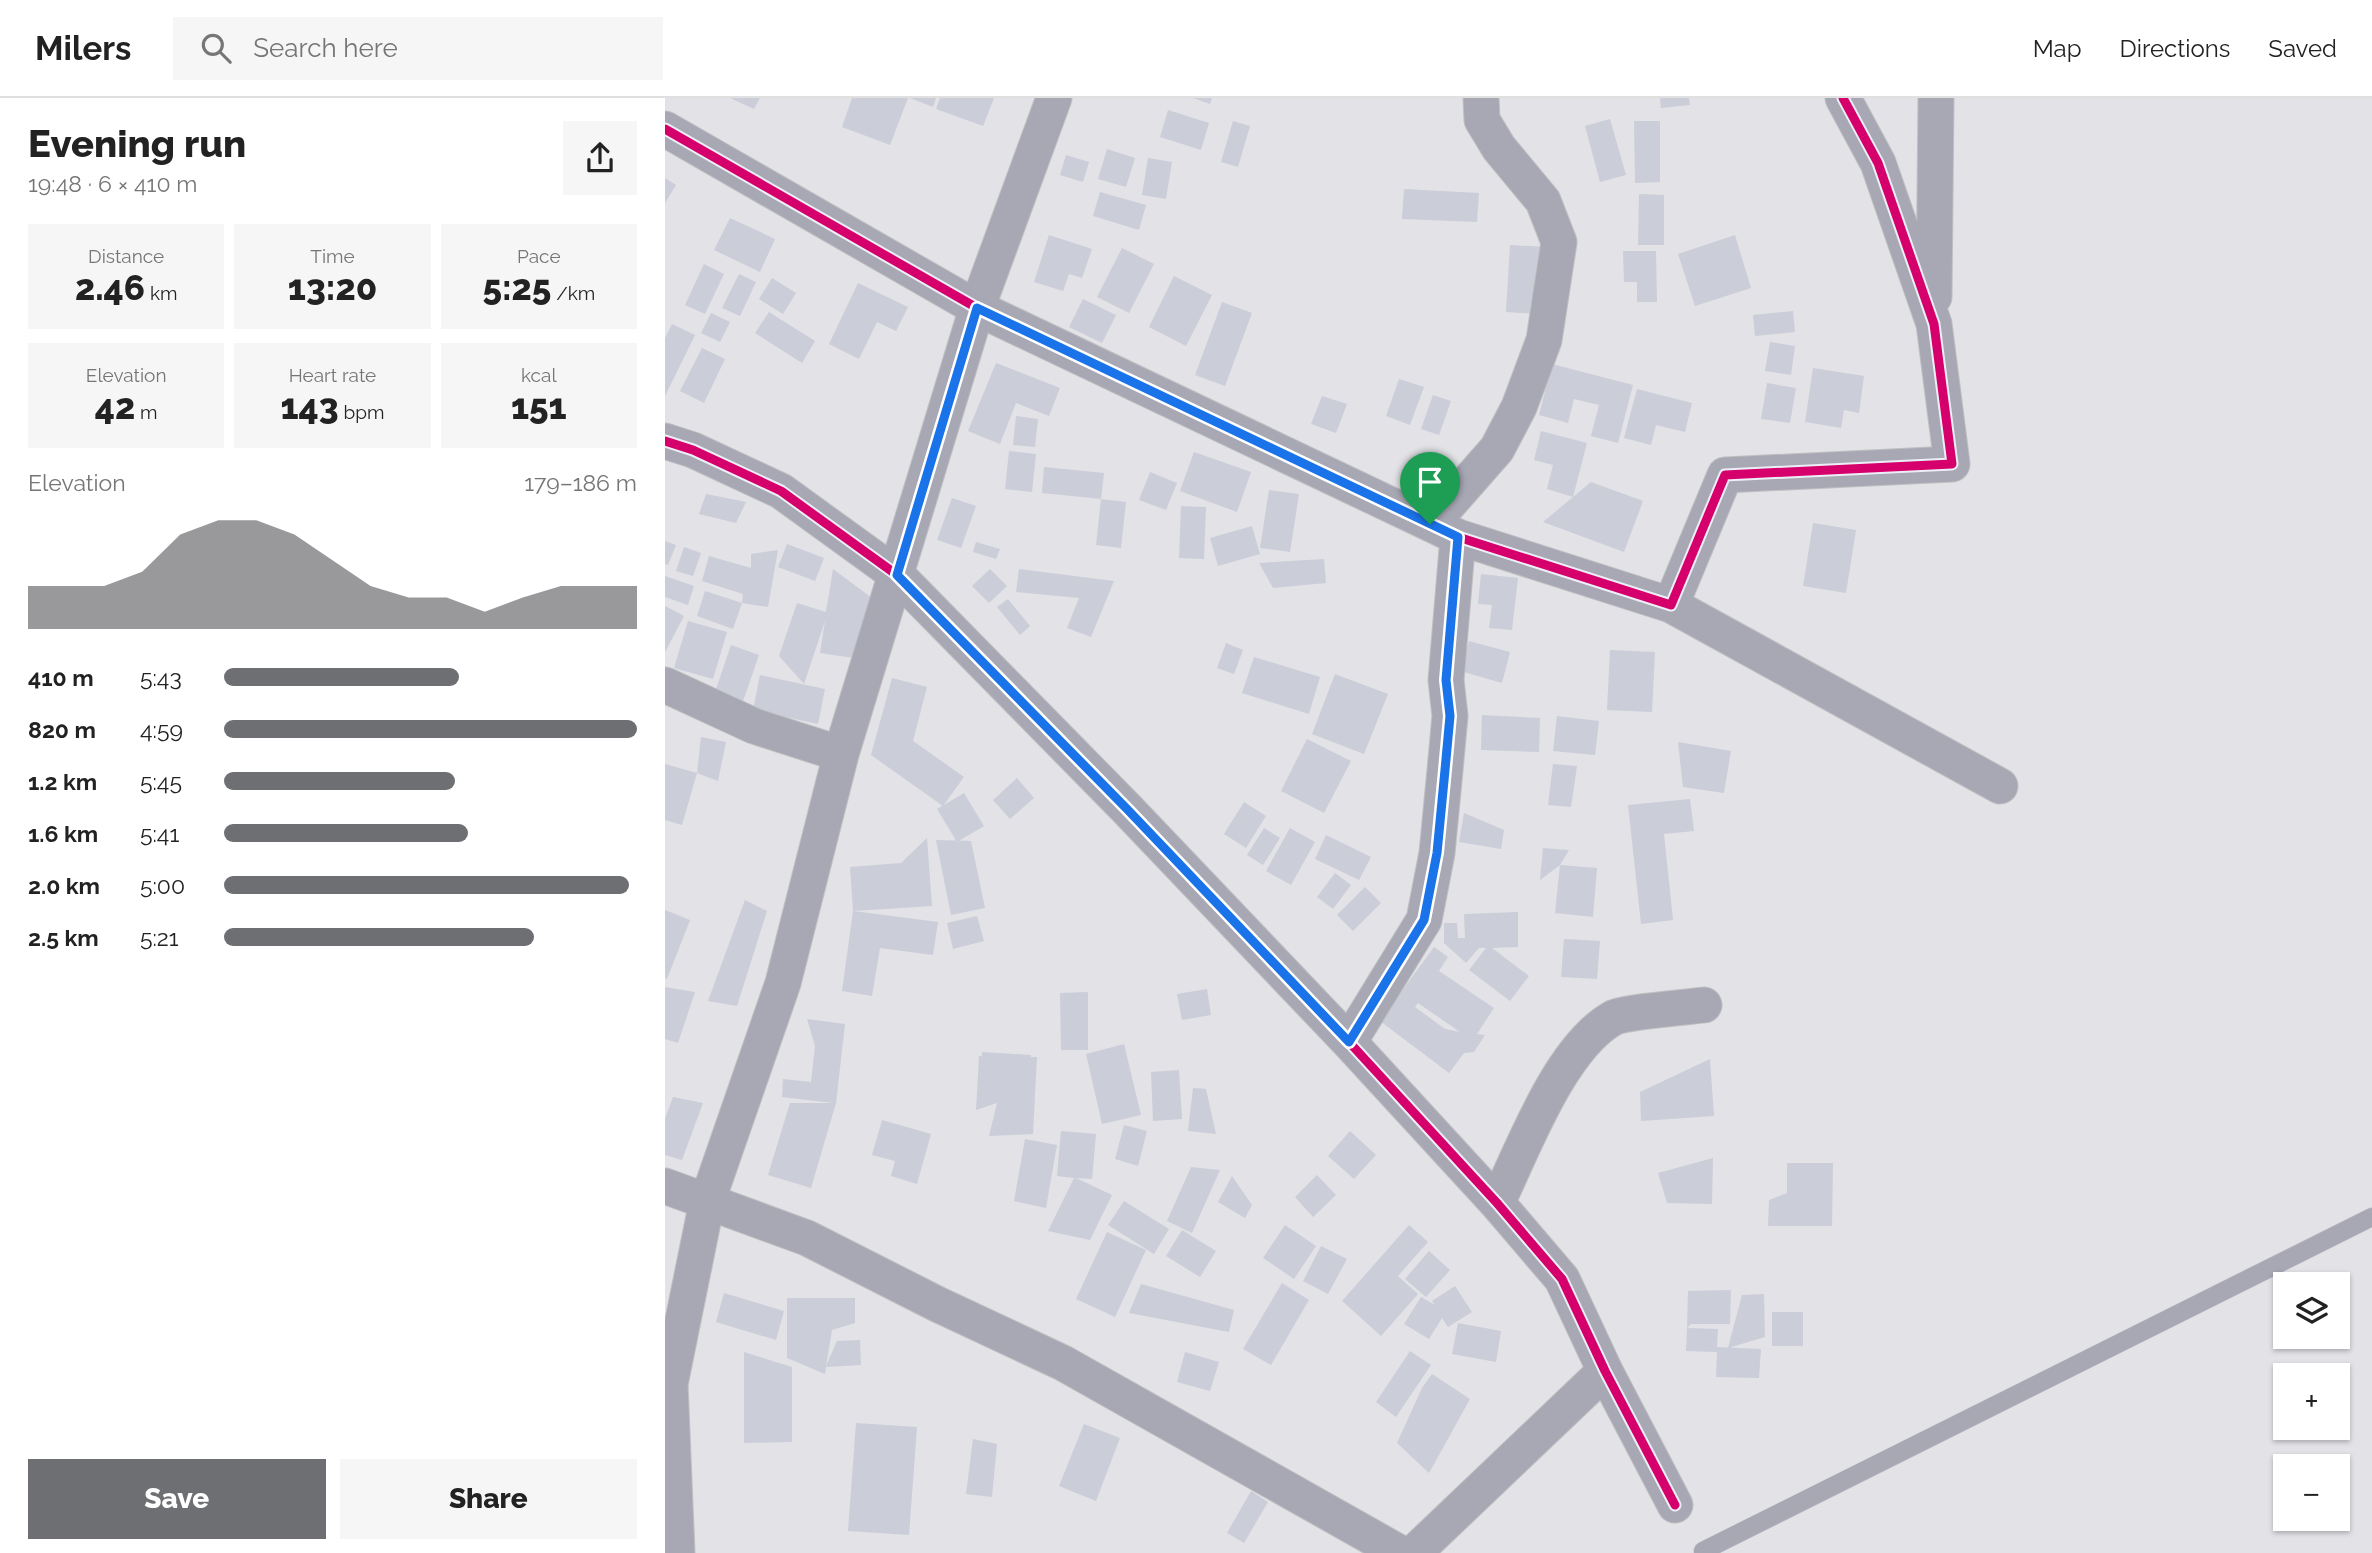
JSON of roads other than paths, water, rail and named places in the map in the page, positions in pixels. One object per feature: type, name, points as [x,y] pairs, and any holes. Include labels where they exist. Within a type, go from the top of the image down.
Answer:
[{"type":"street","points":[[677,1553],[667,1390],[707,1202],[783,983],[841,754],[977,308],[1054,98]]},
{"type":"street","points":[[1349,1042],[1424,920],[1437,853],[1450,716],[1446,680],[1444,530],[1497,449],[1519,407],[1544,340],[1559,242],[1543,201],[1499,148],[1482,120],[1481,98]]},
{"type":"street","points":[[1843,98],[1878,163],[1934,324]]},
{"type":"street","points":[[1671,605],[1725,475],[1952,464],[1934,324],[1936,98]]},
{"type":"street","points":[[665,129],[977,308],[1444,530],[1671,605],[2000,786]]},
{"type":"street","points":[[665,441],[693,450],[781,491],[897,575],[1127,809],[1349,1042],[1497,1203],[1562,1279],[1605,1371],[1675,1506]]},
{"type":"street","points":[[665,685],[754,726],[841,754]]},
{"type":"street","points":[[1497,1203],[1551,1089],[1580,1046],[1615,1017],[1704,1004]]},
{"type":"street","points":[[665,1186],[807,1238],[937,1304],[1063,1363],[1400,1553]]},
{"type":"street","points":[[1414,1553],[1605,1371]]},
{"type":"lane","points":[[1703,1552],[2372,1217]]}]
